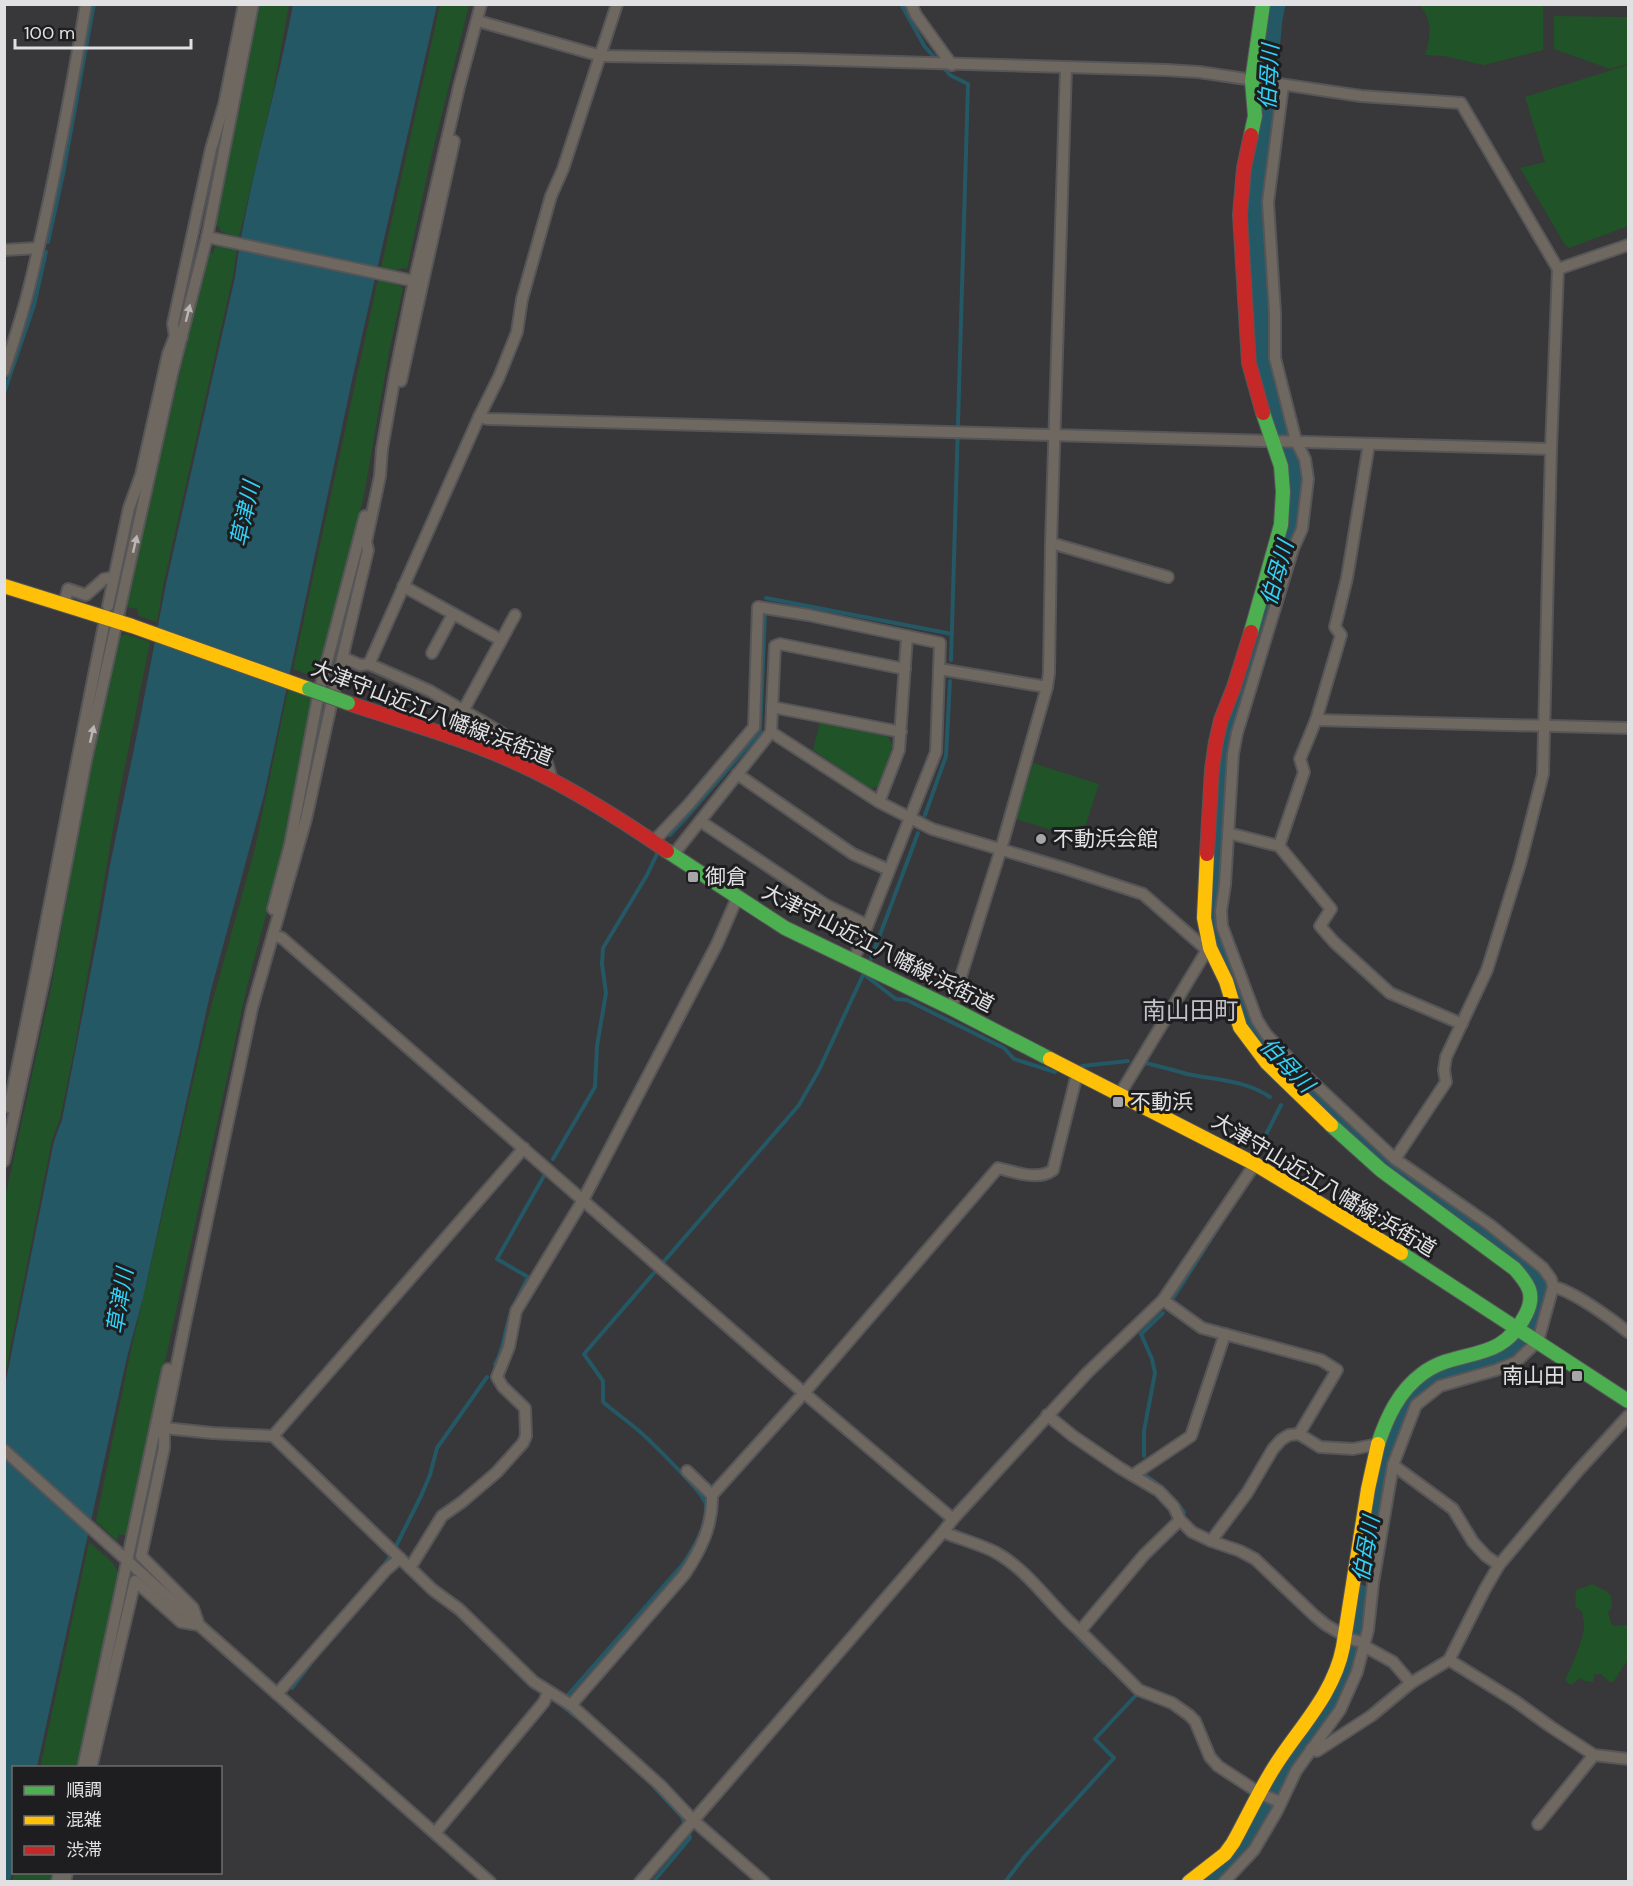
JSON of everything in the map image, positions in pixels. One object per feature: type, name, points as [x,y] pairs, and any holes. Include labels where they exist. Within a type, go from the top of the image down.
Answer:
[{"type":"street","points":[[4,371],[38,248],[74,75],[86,4]]},
{"type":"street","points":[[178,337],[173,324],[211,149],[224,105],[244,4]]},
{"type":"street","points":[[4,1161],[46,970],[72,808],[86,760],[110,623],[178,337],[207,237],[253,4]]},
{"type":"street","points":[[380,476],[395,375],[475,4]]},
{"type":"street","points":[[83,1766],[164,1428],[252,1008],[306,819],[331,705],[344,658],[368,550],[364,540],[365,515],[389,372],[432,177],[481,4]]},
{"type":"street","points":[[369,664],[499,377],[517,332],[522,299],[551,196],[563,169],[617,4]]},
{"type":"street","points":[[911,4],[916,15],[951,65]]},
{"type":"street","points":[[1120,1094],[1208,949],[1204,918],[1212,769],[1216,742],[1221,720],[1250,638],[1281,525],[1283,492],[1281,466],[1275,440],[1249,363],[1240,215],[1244,168],[1255,116],[1252,81],[1263,4]]},
{"type":"street","points":[[478,21],[601,56],[1199,72],[1361,96],[1461,103],[1557,269],[1543,774],[1520,864],[1487,970],[1446,1057],[1444,1070],[1446,1082],[1395,1159]]},
{"type":"street","points":[[108,1690],[110,1665],[130,1563],[248,1004],[290,845],[321,698],[330,676],[380,476],[389,449],[403,373],[469,70],[472,40]]},
{"type":"street","points":[[951,1008],[1001,849],[1049,673],[1066,68]]},
{"type":"street","points":[[1224,1881],[1254,1850],[1296,1771],[1340,1710],[1357,1672],[1364,1644],[1394,1464],[1416,1405],[1440,1386],[1516,1362],[1538,1341],[1554,1287],[1543,1268],[1497,1230],[1395,1159],[1301,1071],[1266,1034],[1257,1020],[1222,926],[1221,911],[1225,885],[1233,754],[1293,549],[1302,529],[1308,479],[1305,459],[1294,441],[1275,358],[1275,313],[1268,201],[1283,85]]},
{"type":"street","points":[[207,237],[410,280]]},
{"type":"street","points":[[1557,269],[1629,245]]},
{"type":"street","points":[[4,250],[38,248]]},
{"type":"street","points":[[108,606],[129,508],[141,475],[168,354],[178,337]]},
{"type":"street","points":[[479,417],[1551,449]]},
{"type":"street","points":[[1279,846],[1304,772],[1300,759],[1316,720],[1341,635],[1335,627],[1347,578],[1369,444]]},
{"type":"street","points":[[1052,543],[1168,577]]},
{"type":"street","points":[[64,604],[68,590],[86,595],[104,579],[114,578]]},
{"type":"street","name":"大津守山近江八幡線;浜街道","points":[[4,586],[64,604],[110,623],[132,626],[321,698],[348,703],[451,738],[515,762],[552,780],[611,813],[785,928],[951,1008],[1255,1164],[1370,1233],[1629,1401]]},
{"type":"street","points":[[403,586],[501,640]]},
{"type":"street","points":[[653,842],[689,804],[754,727],[758,607],[808,615],[940,643],[936,752],[853,962]]},
{"type":"street","points":[[1257,608],[1274,612]]},
{"type":"street","points":[[432,653],[453,615]]},
{"type":"street","points":[[451,738],[463,711],[515,615]]},
{"type":"street","points":[[879,802],[899,750],[907,636]]},
{"type":"street","points":[[673,855],[771,732],[775,646],[780,644],[905,669]]},
{"type":"street","points":[[344,658],[360,665],[369,664],[430,691],[547,763],[552,780]]},
{"type":"street","points":[[939,669],[1047,687]]},
{"type":"street","points":[[299,843],[300,819],[321,698]]},
{"type":"street","points":[[772,707],[901,732]]},
{"type":"street","points":[[1316,720],[1629,728]]},
{"type":"street","points":[[771,732],[909,819],[932,829],[1143,894],[1208,949],[1226,981],[1240,1027],[1267,1063],[1288,1085],[1381,1170],[1498,1256],[1528,1284],[1532,1295],[1526,1314],[1518,1327],[1503,1343],[1495,1348],[1430,1369],[1406,1389],[1393,1406],[1376,1450],[1340,1661],[1326,1695],[1274,1769],[1233,1844],[1225,1854],[1189,1881]]},
{"type":"street","points":[[737,774],[853,854],[889,870]]},
{"type":"street","points":[[700,821],[826,905],[867,925]]},
{"type":"street","points":[[1228,832],[1279,846],[1331,909],[1320,926],[1334,942],[1390,993],[1462,1024]]},
{"type":"street","points":[[4,1128],[60,874]]},
{"type":"street","points":[[411,1568],[442,1516],[496,1472],[523,1443],[526,1436],[525,1408],[503,1387],[497,1377],[509,1347],[516,1311],[583,1200],[717,944],[737,898]]},
{"type":"street","points":[[273,935],[282,938],[952,1519]]},
{"type":"street","points":[[1208,949],[1227,943]]},
{"type":"street","points":[[1288,1085],[1301,1071]]},
{"type":"street","points":[[571,1705],[684,1575],[695,1559],[708,1531],[712,1495],[804,1393],[998,1168],[1037,1176],[1046,1175],[1053,1170],[1077,1074]]},
{"type":"street","points":[[273,1436],[524,1148]]},
{"type":"street","points":[[640,1881],[952,1519],[1087,1373],[1163,1300],[1255,1164]]},
{"type":"street","points":[[1554,1287],[1561,1288],[1629,1332]]},
{"type":"street","points":[[1163,1300],[1202,1328],[1322,1360],[1337,1370],[1299,1434]]},
{"type":"street","points":[[1133,1475],[1191,1436],[1225,1334]]},
{"type":"street","points":[[1047,1415],[1120,1468],[1159,1491],[1174,1507],[1180,1520],[1192,1532],[1255,1559],[1335,1632],[1364,1644],[1393,1662],[1411,1683]]},
{"type":"street","points":[[1311,1749],[1317,1750],[1345,1734],[1411,1683],[1449,1660],[1499,1565],[1571,1478],[1629,1416]]},
{"type":"street","points":[[164,1428],[273,1436],[433,1590],[459,1610],[534,1682],[571,1705],[661,1786],[693,1820],[764,1881]]},
{"type":"street","points":[[164,1428],[164,1448],[141,1556],[193,1608],[199,1625]]},
{"type":"street","points":[[1210,1541],[1247,1494],[1273,1449],[1281,1440],[1299,1434],[1320,1447],[1376,1450],[1453,1509],[1473,1542],[1486,1556],[1499,1565]]},
{"type":"street","points":[[4,1450],[490,1881]]},
{"type":"street","points":[[687,1471],[712,1495]]},
{"type":"street","points":[[1080,1631],[1144,1556],[1180,1520]]},
{"type":"street","points":[[943,1532],[996,1553],[1037,1586],[1064,1618],[1140,1690],[1172,1703],[1196,1721],[1210,1756],[1218,1766],[1261,1794],[1280,1802]]},
{"type":"street","points":[[277,1694],[386,1570],[400,1558]]},
{"type":"street","points":[[91,1766],[135,1581],[181,1622],[199,1625]]},
{"type":"street","points":[[1449,1660],[1515,1701],[1594,1755],[1629,1759]]},
{"type":"street","points":[[435,1833],[544,1702],[548,1692]]},
{"type":"street","points":[[1538,1824],[1594,1755]]},
{"type":"green space","points":[[258,5],[289,5],[272,98],[239,237],[222,232],[214,224]]},
{"type":"green space","points":[[440,5],[469,5],[430,162],[407,269],[395,271],[381,268]]},
{"type":"green space","points":[[1419,5],[1543,5],[1543,50],[1484,65],[1444,56],[1425,55],[1430,28],[1427,16]]},
{"type":"green space","points":[[1554,16],[1628,17],[1628,64],[1610,69],[1554,49]]},
{"type":"green space","points":[[1628,65],[1628,226],[1569,248],[1565,245],[1520,168],[1545,162],[1525,97]]},
{"type":"green space","points":[[219,245],[237,248],[233,276],[157,622],[139,616],[138,609],[125,607],[208,252],[213,253],[214,248]]},
{"type":"green space","points":[[378,279],[393,282],[403,288],[389,352],[364,495],[320,675],[309,673],[309,675],[293,669]]},
{"type":"green space","points":[[125,634],[150,642],[119,796],[75,1046],[60,1119],[52,1140],[5,1375],[5,1198],[51,988],[89,774],[118,640]]},
{"type":"green space","points":[[288,690],[309,696],[312,701],[298,770],[290,827],[248,982],[127,1536],[119,1534],[117,1541],[96,1521],[129,1359],[207,1021],[255,848]]},
{"type":"green space","points":[[820,722],[887,736],[893,745],[879,786],[871,789],[813,750]]},
{"type":"green space","points":[[1033,763],[1099,784],[1081,839],[1016,819]]},
{"type":"green space","points":[[89,1542],[112,1562],[119,1574],[98,1664],[78,1766],[40,1766]]},
{"type":"green space","points":[[1592,1584],[1611,1596],[1612,1608],[1608,1612],[1612,1626],[1626,1625],[1628,1627],[1628,1659],[1611,1683],[1601,1674],[1595,1674],[1593,1682],[1584,1681],[1581,1678],[1571,1685],[1565,1680],[1584,1628],[1582,1612],[1575,1606],[1576,1590]]},
{"type":"green space","points":[[14,1874],[54,1874],[52,1881],[12,1882]]},
{"type":"water","name":"草津川","points":[[293,5],[437,5],[352,380],[264,795],[211,990],[37,1766],[12,1766],[12,1873],[10,1881],[5,1882],[5,1385],[54,1141],[62,1120],[166,584]]},
{"type":"waterway","points":[[48,242],[63,174],[94,4]]},
{"type":"waterway","points":[[901,4],[925,47],[938,61]]},
{"type":"waterway","name":"伯母川","points":[[1275,4],[1267,71],[1268,115],[1254,200],[1257,299],[1263,374],[1294,481],[1294,502],[1291,525],[1223,753],[1212,921],[1247,1022],[1275,1058],[1394,1166],[1521,1263],[1541,1283],[1542,1300],[1533,1324],[1511,1354],[1494,1363],[1451,1372],[1433,1380],[1408,1404],[1380,1474],[1367,1544]]},
{"type":"waterway","points":[[943,67],[950,75],[968,84],[951,660]]},
{"type":"waterway","points":[[4,393],[34,305],[46,252]]},
{"type":"waterway","points":[[766,598],[952,634]]},
{"type":"waterway","points":[[670,835],[760,732],[765,615]]},
{"type":"waterway","points":[[925,815],[946,756],[950,681]]},
{"type":"waterway","points":[[871,959],[918,833]]},
{"type":"waterway","points":[[553,1159],[595,1087],[597,1046],[606,993],[602,964],[603,948],[657,854]]},
{"type":"waterway","points":[[576,1717],[560,1704],[683,1564],[702,1529],[706,1513],[704,1499],[681,1472],[638,1430],[603,1402],[603,1381],[584,1354],[799,1105],[819,1070],[864,973]]},
{"type":"waterway","points":[[866,976],[896,999],[907,1000],[1004,1048],[1014,1059],[1055,1072]]},
{"type":"waterway","points":[[1082,1066],[1128,1061]]},
{"type":"waterway","points":[[1145,1063],[1187,1074],[1230,1081],[1251,1087],[1270,1097]]},
{"type":"waterway","points":[[1255,1156],[1281,1105]]},
{"type":"waterway","points":[[517,1299],[528,1277],[497,1259],[545,1174]]},
{"type":"waterway","points":[[1174,1297],[1218,1228]]},
{"type":"waterway","points":[[495,1364],[512,1311]]},
{"type":"waterway","points":[[1144,1456],[1144,1431],[1155,1373],[1152,1359],[1141,1334],[1163,1313]]},
{"type":"waterway","points":[[395,1548],[430,1475],[437,1448],[487,1377]]},
{"type":"waterway","points":[[1147,1476],[1167,1492],[1184,1512]]},
{"type":"waterway","points":[[383,1567],[390,1556]]},
{"type":"waterway","name":"伯母川","points":[[1206,1882],[1242,1849],[1279,1780],[1341,1687],[1360,1595]]},
{"type":"waterway","points":[[1075,1632],[1104,1663]]},
{"type":"waterway","points":[[292,1688],[311,1663]]},
{"type":"waterway","points":[[1005,1882],[1025,1856],[1114,1758],[1095,1739],[1137,1694],[1133,1691]]},
{"type":"waterway","points":[[653,1786],[682,1817],[690,1838],[653,1882]]},
{"type":"traffic: fast","points":[[1251,135],[1255,116],[1252,81],[1263,4]]},
{"type":"traffic: fast","points":[[1251,632],[1281,525],[1283,492],[1281,466],[1263,413]]},
{"type":"traffic: fast","points":[[309,689],[348,703]]},
{"type":"traffic: fast","points":[[667,851],[785,928],[951,1008],[1050,1059]]},
{"type":"traffic: fast","points":[[1331,1125],[1381,1170],[1515,1269],[1527,1285],[1530,1295],[1526,1314],[1516,1330],[1504,1341],[1478,1353],[1436,1366],[1414,1381],[1400,1396],[1385,1424],[1378,1444]]},
{"type":"traffic: fast","points":[[1401,1253],[1628,1401]]},
{"type":"traffic: slow","points":[[4,586],[132,626],[309,689]]},
{"type":"traffic: slow","points":[[1207,854],[1204,918],[1210,948],[1226,981],[1240,1027],[1267,1063],[1331,1125]]},
{"type":"traffic: slow","points":[[1050,1059],[1255,1164],[1401,1253]]},
{"type":"traffic: slow","points":[[1189,1882],[1225,1854],[1233,1843],[1269,1775],[1315,1710],[1332,1680],[1343,1647],[1368,1489],[1378,1444]]},
{"type":"traffic: jam","points":[[1251,135],[1244,168],[1240,215],[1249,363],[1263,413]]},
{"type":"traffic: jam","points":[[1207,854],[1212,769],[1216,742],[1221,720],[1251,632]]},
{"type":"traffic: jam","points":[[348,703],[455,738],[517,763],[594,804],[667,851]]},
{"type":"place","name":"不動浜会館","points":[[1041,839]]},
{"type":"place","name":"御倉","points":[[693,877]]},
{"type":"place","name":"不動浜","points":[[1118,1102]]},
{"type":"place","name":"南山田","points":[[1577,1376]]},
{"type":"district","name":"南山田町","points":[[1190,1010]]}]
